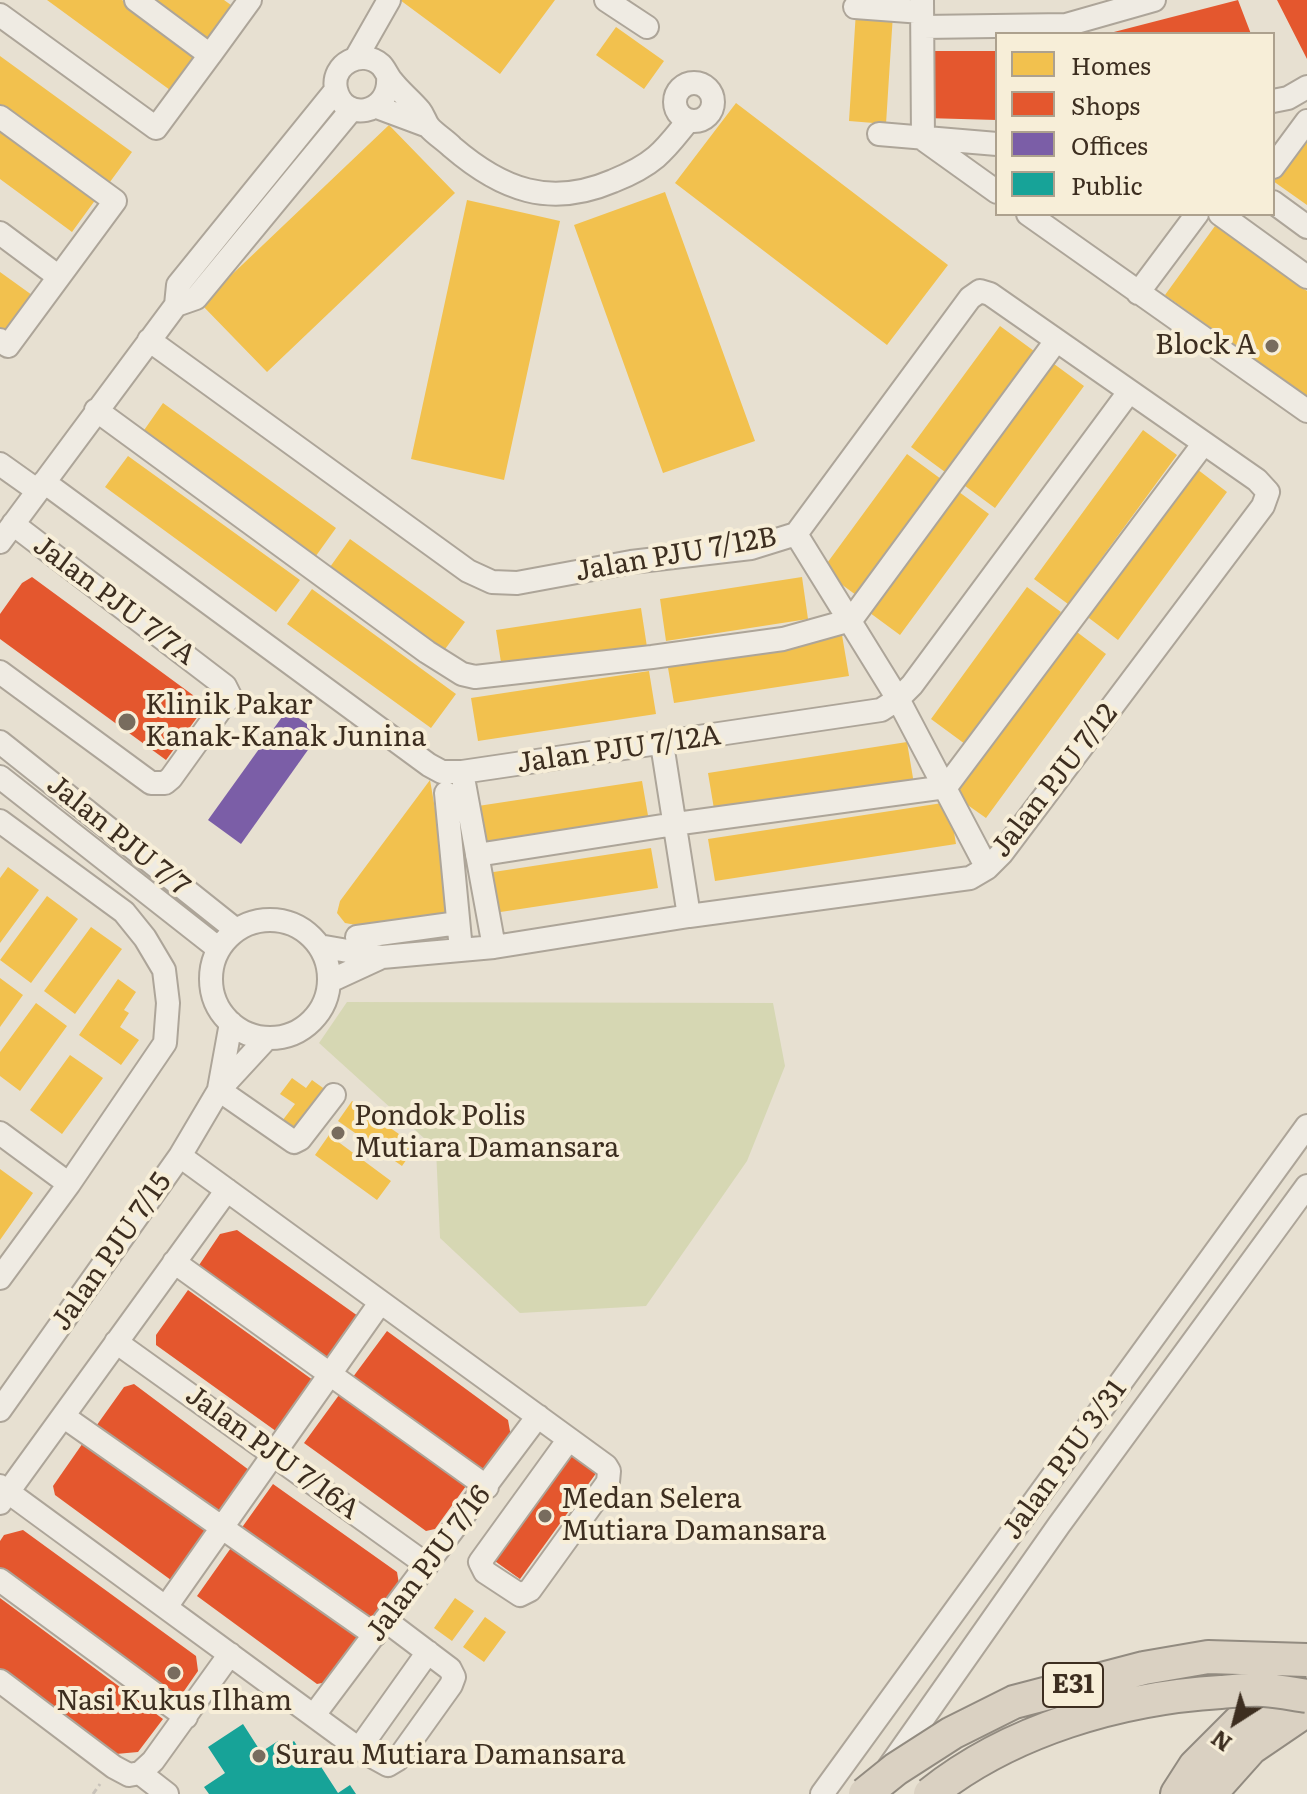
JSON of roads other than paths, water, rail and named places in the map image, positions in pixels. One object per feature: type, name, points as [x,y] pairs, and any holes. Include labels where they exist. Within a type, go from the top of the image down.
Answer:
[{"type":"highway","name":"E31","points":[[868,1794],[896,1769],[952,1733],[1014,1702],[1144,1668],[1208,1657],[1307,1660]]},
{"type":"highway","points":[[1177,1794],[1195,1766],[1241,1720],[1307,1680]]},
{"type":"highway","name":"E31","points":[[930,1794],[999,1749],[1061,1724],[1124,1706],[1191,1694],[1263,1690],[1307,1696]]},
{"type":"highway","points":[[1210,1794],[1251,1748],[1307,1710]]},
{"type":"street","points":[[136,0],[210,55]]},
{"type":"street","points":[[0,15],[156,128],[250,0]]},
{"type":"street","points":[[364,59],[390,0]]},
{"type":"street","points":[[606,0],[647,27]]},
{"type":"street","points":[[855,7],[1066,25],[1154,0]]},
{"type":"street","points":[[922,13],[923,139]]},
{"type":"street","points":[[388,77],[387,94],[377,107],[369,110],[352,109],[336,90],[337,74],[348,61],[364,59],[379,63],[421,112],[428,126]]},
{"type":"street","points":[[1275,101],[1288,98],[1307,87]]},
{"type":"street","points":[[6,533],[176,305],[178,285],[336,90]]},
{"type":"street","points":[[377,107],[428,126],[476,168],[512,187],[551,195],[577,194],[630,174],[656,157],[688,121]]},
{"type":"street","points":[[176,305],[196,298],[352,109]]},
{"type":"street","points":[[0,117],[115,201],[8,346],[0,340]]},
{"type":"street","points":[[1275,164],[1307,121]]},
{"type":"street","points":[[879,134],[995,144]]},
{"type":"street","points":[[923,139],[995,191]]},
{"type":"street","points":[[1275,203],[1307,227]]},
{"type":"street","points":[[1031,216],[1307,411]]},
{"type":"street","points":[[1138,293],[1196,216]]},
{"type":"street","points":[[1223,216],[1307,277]]},
{"type":"street","points":[[0,233],[59,277]]},
{"type":"street","name":"Jalan PJU 7/12B","points":[[149,340],[468,571],[492,582],[517,583],[631,562],[751,548],[796,534],[970,298],[980,291],[990,294],[1129,392]]},
{"type":"street","points":[[96,410],[427,652],[462,674],[475,677],[783,639],[851,620],[1056,341]]},
{"type":"street","name":"Jalan PJU 7/12","points":[[319,946],[382,957],[494,947],[689,916],[970,878],[987,868],[1002,853],[1263,506],[1268,492],[1257,480],[1129,392]]},
{"type":"street","name":"Jalan PJU 7/12A","points":[[0,464],[41,487],[429,765],[442,772],[462,772],[881,710],[912,685],[1129,392]]},
{"type":"street","points":[[477,855],[946,787],[1204,443]]},
{"type":"street","name":"Jalan PJU 7/7A","points":[[0,672],[151,783],[158,784],[171,778],[230,696],[225,686],[6,533]]},
{"type":"street","points":[[796,534],[898,699],[987,868]]},
{"type":"street","name":"Jalan PJU 7/7","points":[[0,742],[236,930]]},
{"type":"street","points":[[662,744],[689,916]]},
{"type":"street","points":[[462,772],[494,947]]},
{"type":"street","name":"Jalan PJU 7/7","points":[[0,777],[219,949]]},
{"type":"street","points":[[446,793],[461,950]]},
{"type":"street","points":[[0,821],[124,912],[145,938],[164,970],[168,1003],[165,1043],[69,1184],[0,1278]]},
{"type":"street","points":[[272,919],[290,923],[307,932],[319,946],[327,962],[330,981],[322,1008],[303,1029],[286,1036],[267,1038],[247,1033],[231,1023],[218,1007],[212,988],[212,967],[219,949],[236,930],[253,922],[272,919]]},
{"type":"street","points":[[357,937],[458,923]]},
{"type":"street","name":"Jalan PJU 7/12","points":[[330,981],[382,957]]},
{"type":"street","name":"Jalan PJU 7/15","points":[[219,1090],[231,1023]]},
{"type":"street","name":"Jalan PJU 7/15","points":[[0,1410],[180,1156],[219,1090],[267,1038]]},
{"type":"street","points":[[219,1090],[294,1142],[300,1139],[334,1095]]},
{"type":"street","points":[[0,1133],[69,1184]]},
{"type":"street","name":"Jalan PJU 3/31","points":[[822,1794],[1305,1134]]},
{"type":"street","points":[[180,1156],[380,1303],[538,1416],[606,1466],[610,1477],[530,1590],[520,1595],[485,1572],[480,1562],[569,1439]]},
{"type":"street","name":"Jalan PJU 3/31","points":[[868,1794],[1059,1525],[1307,1186]]},
{"type":"street","points":[[63,1416],[222,1528],[380,1628],[428,1652],[450,1669],[454,1677],[451,1685],[398,1759],[388,1765],[359,1749],[166,1607],[3,1494],[227,1190]]},
{"type":"street","points":[[174,1262],[487,1487]]},
{"type":"street","points":[[166,1607],[380,1303]]},
{"type":"street","name":"Jalan PJU 7/16A","points":[[116,1342],[427,1565]]},
{"type":"street","name":"Jalan PJU 7/16","points":[[314,1715],[538,1416]]},
{"type":"street","points":[[0,1580],[186,1717]]},
{"type":"street","points":[[359,1749],[428,1652]]},
{"type":"street","points":[[0,1681],[119,1771],[129,1775],[140,1773],[153,1761],[230,1654]]},
{"type":"street","points":[[140,1773],[167,1794]]},
{"type":"place","name":"Block A","points":[[1272,346]]},
{"type":"place","name":"Klinik Pakar Kanak-Kanak Junina","points":[[127,722]]},
{"type":"place","name":"Pondok Polis Mutiara Damansara","points":[[338,1133]]},
{"type":"place","name":"Medan Selera Mutiara Damansara","points":[[545,1516]]},
{"type":"place","name":"Nasi Kukus Ilham","points":[[174,1673]]},
{"type":"place","name":"Surau Mutiara Damansara","points":[[259,1756]]}]
